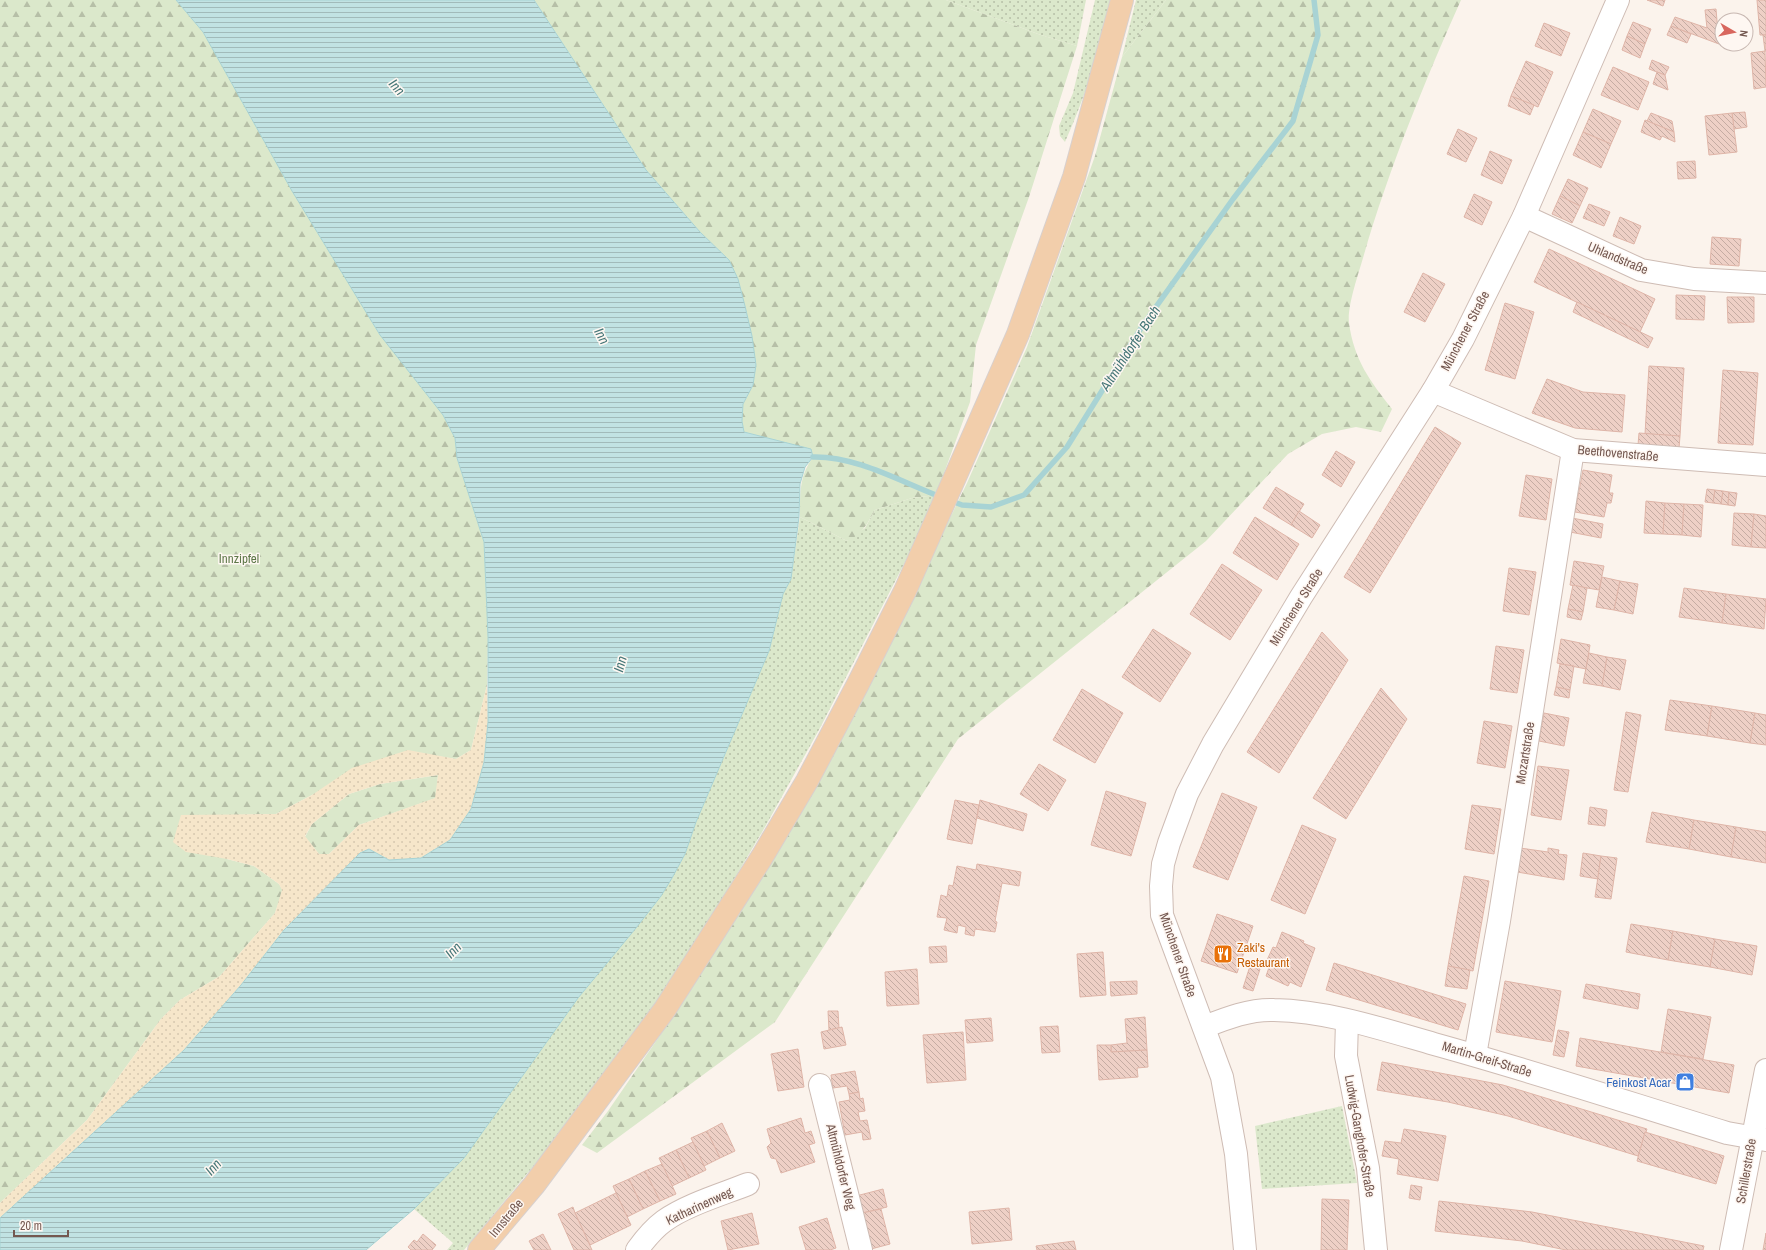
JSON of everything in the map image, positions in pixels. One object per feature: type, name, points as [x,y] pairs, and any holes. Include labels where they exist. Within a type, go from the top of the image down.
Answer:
[{"type":"main road","name":"Innstraße","points":[[479,1250],[534,1185],[665,1008],[762,857],[807,781],[858,684],[905,591],[1018,334],[1071,184],[1098,92],[1122,0]]},
{"type":"street","name":"Münchener Straße","points":[[1245,1250],[1236,1154],[1222,1077],[1162,915],[1161,886],[1163,864],[1169,843],[1187,794],[1212,744],[1287,620],[1433,391],[1463,339],[1524,216],[1618,0]]},
{"type":"street","name":"Uhlandstraße","points":[[1524,216],[1641,270],[1694,279],[1766,283]]},
{"type":"street","name":"Beethovenstraße","points":[[1433,391],[1573,450],[1766,465]]},
{"type":"street","name":"Mozartstraße","points":[[1475,1055],[1499,921],[1573,450]]},
{"type":"street","name":"Martin-Greif-Straße","points":[[1204,1027],[1242,1014],[1273,1010],[1308,1013],[1347,1021],[1475,1055],[1727,1133],[1759,1139]]},
{"type":"street","name":"Ludwig-Ganghofer-Straße","points":[[1347,1021],[1346,1056],[1368,1168],[1376,1250]]},
{"type":"street","name":"Schillerstraße","points":[[1732,1250],[1759,1139],[1766,1070]]},
{"type":"street","name":"Altmühldorfer Weg","points":[[820,1085],[861,1250]]},
{"type":"street","name":"Katharinenweg","points":[[637,1250],[647,1236],[664,1220],[748,1184]]},
{"type":"green space","name":"Innzipfel","points":[[0,0],[176,0],[203,32],[443,415],[455,438],[457,458],[484,542],[488,637],[487,685],[471,750],[456,759],[437,756],[312,795],[276,814],[181,816],[227,859],[254,866],[279,884],[283,890],[275,913],[220,976],[180,1000],[161,1019],[87,1120],[0,1203]]},
{"type":"green space","points":[[534,0],[946,0],[1038,34],[1077,46],[1029,197],[976,345],[970,402],[936,495],[912,498],[875,510],[867,524],[857,536],[847,541],[800,517],[801,486],[805,471],[813,457],[774,440],[744,432],[742,421],[743,404],[753,385],[729,260],[700,232],[646,170]]},
{"type":"green space","points":[[946,0],[1086,0],[1077,46],[1038,34]]},
{"type":"green space","points":[[1095,0],[1111,0],[1092,72],[1080,107],[1065,142],[1060,136],[1059,126],[1073,93]]},
{"type":"green space","points":[[1136,0],[1166,0],[1122,57]]},
{"type":"green space","points":[[1166,0],[1461,0],[1420,95],[1395,160],[1373,225],[1351,300],[1349,323],[1351,336],[1359,359],[1370,379],[1392,409],[1381,432],[1356,427],[1322,434],[1288,454],[1206,541],[958,739],[775,1022],[597,1153],[582,1145],[608,1111],[685,999],[816,785],[878,666],[967,483],[1027,347],[1095,156],[1122,57]]},
{"type":"green space","points":[[936,495],[905,562],[820,728],[765,827],[717,908],[669,984],[583,1106],[464,1250],[447,1250],[453,1243],[414,1209],[464,1158],[578,998],[636,928],[661,896],[672,878],[685,854],[696,822],[769,651],[783,594],[791,579],[800,517],[847,541],[865,528],[875,510],[912,498]]},
{"type":"green space","points":[[438,775],[436,798],[359,825],[329,854],[319,854],[305,837],[312,824],[349,794],[380,784]]},
{"type":"green space","points":[[1342,1106],[1357,1183],[1262,1189],[1255,1126]]},
{"type":"sand","points":[[487,685],[488,722],[484,762],[471,809],[450,840],[421,858],[389,860],[369,849],[360,853],[284,930],[241,985],[184,1050],[0,1218],[0,1203],[87,1120],[161,1019],[180,1000],[220,976],[275,913],[282,890],[279,884],[254,866],[227,859],[186,852],[173,842],[181,815],[276,814],[312,795],[352,768],[408,750],[456,759],[471,750]],"holes":[[[438,775],[435,798],[359,825],[329,854],[319,854],[305,836],[312,824],[349,794],[380,784]]]},
{"type":"water","name":"Inn","points":[[176,0],[534,0],[646,170],[700,232],[729,260],[738,279],[745,306],[752,336],[756,365],[753,385],[743,404],[742,421],[744,432],[811,449],[813,457],[805,467],[800,484],[799,517],[791,579],[783,594],[769,651],[696,822],[685,854],[672,878],[661,896],[636,928],[578,998],[464,1158],[414,1209],[366,1250],[0,1250],[0,1218],[184,1050],[241,985],[284,930],[360,853],[369,849],[389,860],[421,858],[450,840],[471,809],[484,762],[488,722],[488,637],[484,542],[457,458],[455,438],[443,415],[380,335],[292,191],[203,32]]},
{"type":"building","points":[[1647,0],[1665,0],[1663,6]]},
{"type":"building","points":[[1757,0],[1766,0],[1766,35],[1760,35]]},
{"type":"building","points":[[1716,9],[1716,12],[1714,12],[1714,42],[1671,26],[1675,17],[1707,28],[1705,10]]},
{"type":"building","points":[[1633,22],[1651,29],[1645,44],[1627,36]]},
{"type":"building","points":[[1544,23],[1570,33],[1561,56],[1535,46]]},
{"type":"building","points":[[1671,26],[1691,34],[1687,43],[1667,35]]},
{"type":"building","points":[[1763,35],[1766,35],[1766,51],[1765,51]]},
{"type":"building","points":[[1627,36],[1645,44],[1640,58],[1622,50]]},
{"type":"building","points":[[1765,51],[1766,87],[1754,89],[1751,53]]},
{"type":"building","points":[[1652,60],[1669,67],[1665,75],[1649,69]]},
{"type":"building","points":[[1526,61],[1553,72],[1538,107],[1511,96]]},
{"type":"building","points":[[1613,67],[1649,82],[1638,110],[1601,95]]},
{"type":"building","points":[[1657,72],[1665,75],[1668,90],[1653,84]]},
{"type":"building","points":[[1511,96],[1534,105],[1530,115],[1508,106]]},
{"type":"building","points":[[1593,109],[1621,121],[1611,144],[1583,132]]},
{"type":"building","points":[[1745,112],[1747,127],[1734,129],[1732,113]]},
{"type":"building","points":[[1651,113],[1672,121],[1674,132],[1647,121]]},
{"type":"building","points":[[1732,113],[1737,152],[1709,155],[1705,116]]},
{"type":"building","points":[[1645,120],[1674,132],[1675,142],[1662,136],[1660,140],[1641,132]]},
{"type":"building","points":[[1458,129],[1477,138],[1466,162],[1447,154]]},
{"type":"building","points":[[1583,132],[1611,144],[1601,168],[1573,155]]},
{"type":"building","points":[[1490,151],[1512,160],[1502,184],[1481,175]]},
{"type":"building","points":[[1695,161],[1696,178],[1678,179],[1677,162]]},
{"type":"building","points":[[1568,179],[1588,188],[1580,206],[1560,196]]},
{"type":"building","points":[[1474,194],[1492,202],[1482,225],[1464,217]]},
{"type":"building","points":[[1560,196],[1580,206],[1572,223],[1552,214]]},
{"type":"building","points":[[1589,204],[1610,212],[1604,226],[1583,218]]},
{"type":"building","points":[[1620,217],[1641,226],[1634,244],[1613,236]]},
{"type":"building","points":[[1712,237],[1741,239],[1739,266],[1710,264]]},
{"type":"building","points":[[1549,249],[1655,299],[1640,332],[1534,282]]},
{"type":"building","points":[[1423,273],[1445,284],[1425,322],[1404,312]]},
{"type":"building","points":[[1676,295],[1705,296],[1704,320],[1676,319]]},
{"type":"building","points":[[1727,297],[1754,297],[1754,322],[1728,323]]},
{"type":"building","points":[[1577,302],[1653,338],[1648,348],[1573,312]]},
{"type":"building","points":[[1505,303],[1534,312],[1515,379],[1485,370]]},
{"type":"building","points":[[1649,366],[1684,368],[1680,436],[1645,434]]},
{"type":"building","points":[[1723,370],[1758,373],[1753,445],[1718,443]]},
{"type":"building","points":[[1547,379],[1583,392],[1625,395],[1622,432],[1575,428],[1532,413]]},
{"type":"building","points":[[1435,427],[1461,443],[1370,593],[1344,577]]},
{"type":"building","points":[[1639,433],[1680,436],[1679,448],[1638,445]]},
{"type":"building","points":[[1336,451],[1355,462],[1341,487],[1322,475]]},
{"type":"building","points":[[1583,470],[1612,475],[1609,493],[1613,493],[1611,503],[1607,503],[1604,517],[1575,512]]},
{"type":"building","points":[[1526,475],[1552,479],[1546,520],[1519,516]]},
{"type":"building","points":[[1276,487],[1304,504],[1291,525],[1263,508]]},
{"type":"building","points":[[1707,489],[1715,490],[1713,503],[1705,502]]},
{"type":"building","points":[[1715,490],[1723,491],[1721,504],[1713,503]]},
{"type":"building","points":[[1723,491],[1729,492],[1728,505],[1721,504]]},
{"type":"building","points":[[1729,492],[1737,493],[1735,506],[1728,505]]},
{"type":"building","points":[[1646,501],[1665,503],[1663,534],[1644,533]]},
{"type":"building","points":[[1665,503],[1684,504],[1682,535],[1663,534]]},
{"type":"building","points":[[1684,504],[1703,505],[1701,537],[1682,535]]},
{"type":"building","points":[[1299,511],[1320,525],[1312,538],[1291,525]]},
{"type":"building","points":[[1734,513],[1754,514],[1751,547],[1732,545]]},
{"type":"building","points":[[1754,514],[1766,516],[1766,548],[1751,547]]},
{"type":"building","points":[[1255,517],[1299,544],[1277,580],[1233,553]]},
{"type":"building","points":[[1572,518],[1603,524],[1601,538],[1570,532]]},
{"type":"building","points":[[1574,561],[1604,566],[1599,590],[1570,585]]},
{"type":"building","points":[[1222,564],[1262,590],[1230,640],[1190,614]]},
{"type":"building","points":[[1509,568],[1536,572],[1529,615],[1503,611]]},
{"type":"building","points":[[1602,577],[1620,581],[1614,610],[1596,607]]},
{"type":"building","points":[[1620,581],[1638,584],[1633,614],[1614,610]]},
{"type":"building","points":[[1573,585],[1587,588],[1583,612],[1568,609]]},
{"type":"building","points":[[1684,588],[1726,594],[1722,623],[1679,617]]},
{"type":"building","points":[[1726,594],[1766,599],[1764,629],[1722,623]]},
{"type":"building","points":[[1568,609],[1583,612],[1581,620],[1567,617]]},
{"type":"building","points":[[1153,629],[1191,653],[1160,702],[1122,677]]},
{"type":"building","points":[[1322,632],[1348,660],[1279,773],[1247,752]]},
{"type":"building","points":[[1561,639],[1590,645],[1586,669],[1557,663]]},
{"type":"building","points":[[1496,646],[1524,650],[1517,693],[1490,689]]},
{"type":"building","points":[[1589,653],[1607,657],[1602,686],[1583,683]]},
{"type":"building","points":[[1607,657],[1626,660],[1620,690],[1602,686]]},
{"type":"building","points":[[1560,664],[1574,666],[1570,690],[1556,687]]},
{"type":"building","points":[[1556,687],[1570,690],[1569,698],[1554,695]]},
{"type":"building","points":[[1381,688],[1407,719],[1346,819],[1313,798]]},
{"type":"building","points":[[1082,689],[1123,713],[1095,763],[1053,740]]},
{"type":"building","points":[[1670,700],[1712,706],[1707,736],[1665,730]]},
{"type":"building","points":[[1712,706],[1755,713],[1750,743],[1707,736]]},
{"type":"building","points":[[1626,712],[1641,715],[1628,792],[1614,790]]},
{"type":"building","points":[[1544,713],[1569,718],[1564,746],[1539,741]]},
{"type":"building","points":[[1755,713],[1766,715],[1766,745],[1750,743]]},
{"type":"building","points":[[1484,721],[1512,726],[1505,768],[1477,763]]},
{"type":"building","points":[[1039,764],[1066,780],[1048,811],[1020,794]]},
{"type":"building","points":[[1538,766],[1569,770],[1561,820],[1531,815]]},
{"type":"building","points":[[1106,791],[1146,803],[1131,856],[1091,845]]},
{"type":"building","points":[[1222,793],[1257,807],[1228,880],[1193,867]]},
{"type":"building","points":[[955,800],[979,805],[972,844],[947,839]]},
{"type":"building","points":[[980,800],[1027,814],[1023,831],[977,818]]},
{"type":"building","points":[[1472,805],[1501,809],[1494,854],[1465,849]]},
{"type":"building","points":[[1590,807],[1607,810],[1605,826],[1588,824]]},
{"type":"building","points":[[1652,812],[1694,820],[1689,849],[1646,842]]},
{"type":"building","points":[[1694,820],[1736,827],[1731,857],[1689,849]]},
{"type":"building","points":[[1302,825],[1336,839],[1305,914],[1271,900]]},
{"type":"building","points":[[1736,827],[1766,832],[1766,863],[1731,857]]},
{"type":"building","points":[[1520,848],[1548,852],[1548,848],[1559,850],[1558,854],[1567,855],[1564,880],[1517,872]]},
{"type":"building","points":[[1583,853],[1601,856],[1598,879],[1580,876]]},
{"type":"building","points":[[1601,856],[1617,858],[1611,899],[1595,897]]},
{"type":"building","points":[[977,864],[1021,872],[1019,886],[1002,883],[995,921],[997,922],[995,932],[975,929],[974,936],[965,934],[966,927],[958,925],[957,933],[944,930],[947,918],[937,917],[941,895],[947,897],[949,885],[953,886],[957,866],[976,870]]},
{"type":"building","points":[[1464,876],[1489,881],[1473,971],[1448,966]]},
{"type":"building","points":[[1217,914],[1253,926],[1237,973],[1201,961]]},
{"type":"building","points":[[1631,924],[1673,931],[1668,960],[1626,952]]},
{"type":"building","points":[[1673,931],[1715,939],[1710,967],[1668,960]]},
{"type":"building","points":[[1282,932],[1304,941],[1303,943],[1315,948],[1301,987],[1290,982],[1288,986],[1266,976],[1271,962],[1267,960],[1273,947],[1276,948]]},
{"type":"building","points":[[1715,939],[1757,946],[1752,975],[1710,967]]},
{"type":"building","points":[[946,946],[947,962],[930,963],[929,947]]},
{"type":"building","points":[[1103,952],[1106,995],[1080,997],[1077,954]]},
{"type":"building","points":[[1334,963],[1466,1004],[1458,1030],[1326,990]]},
{"type":"building","points":[[1250,966],[1260,969],[1253,991],[1243,988]]},
{"type":"building","points":[[1448,966],[1470,970],[1467,989],[1445,986]]},
{"type":"building","points":[[917,969],[919,1004],[887,1006],[885,972]]},
{"type":"building","points":[[1137,981],[1137,994],[1111,996],[1110,982]]},
{"type":"building","points":[[1505,981],[1561,991],[1552,1042],[1496,1032]]},
{"type":"building","points":[[1586,984],[1640,994],[1638,1009],[1583,998]]},
{"type":"building","points":[[1668,1009],[1711,1017],[1703,1059],[1661,1052]]},
{"type":"building","points":[[828,1011],[838,1011],[839,1028],[829,1030]]},
{"type":"building","points":[[1145,1017],[1147,1050],[1111,1052],[1111,1045],[1127,1043],[1125,1019]]},
{"type":"building","points":[[991,1018],[993,1041],[967,1043],[965,1020]]},
{"type":"building","points":[[1058,1026],[1060,1052],[1042,1053],[1040,1027]]},
{"type":"building","points":[[842,1027],[846,1045],[824,1049],[821,1032]]},
{"type":"building","points":[[1558,1030],[1569,1032],[1564,1057],[1553,1055]]},
{"type":"building","points":[[963,1032],[966,1080],[927,1083],[923,1035]]},
{"type":"building","points":[[1580,1038],[1734,1065],[1729,1093],[1576,1066]]},
{"type":"building","points":[[1097,1045],[1111,1045],[1111,1052],[1147,1050],[1148,1067],[1137,1068],[1138,1077],[1099,1080]]},
{"type":"building","points":[[798,1049],[804,1087],[778,1091],[771,1054]]},
{"type":"building","points":[[1382,1062],[1503,1085],[1647,1129],[1638,1156],[1508,1116],[1448,1102],[1377,1090]]},
{"type":"building","points":[[855,1071],[859,1092],[849,1094],[847,1086],[833,1088],[831,1075]]},
{"type":"building","points":[[859,1092],[860,1099],[863,1098],[865,1111],[858,1112],[860,1121],[867,1120],[871,1139],[863,1140],[862,1132],[845,1135],[839,1102],[850,1100],[849,1094]]},
{"type":"building","points":[[801,1118],[805,1133],[811,1131],[815,1143],[809,1145],[815,1162],[781,1173],[776,1159],[771,1158],[767,1147],[771,1143],[767,1129]]},
{"type":"building","points":[[722,1123],[735,1151],[720,1158],[707,1131]]},
{"type":"building","points":[[1404,1129],[1446,1136],[1438,1181],[1397,1174],[1399,1159],[1382,1156],[1385,1141],[1401,1143]]},
{"type":"building","points":[[707,1131],[720,1158],[704,1166],[691,1138]]},
{"type":"building","points":[[1645,1132],[1724,1156],[1716,1184],[1637,1161]]},
{"type":"building","points":[[693,1142],[706,1170],[689,1178],[676,1150]]},
{"type":"building","points":[[676,1150],[689,1178],[672,1186],[659,1158]]},
{"type":"building","points":[[662,1164],[676,1194],[660,1201],[645,1171]]},
{"type":"building","points":[[645,1171],[660,1201],[643,1209],[629,1179]]},
{"type":"building","points":[[629,1179],[643,1209],[627,1217],[613,1186]]},
{"type":"building","points":[[1411,1185],[1422,1187],[1420,1200],[1409,1198]]},
{"type":"building","points":[[883,1189],[887,1207],[859,1214],[856,1196]]},
{"type":"building","points":[[616,1193],[631,1225],[590,1245],[575,1213]]},
{"type":"building","points":[[1322,1199],[1349,1200],[1347,1250],[1321,1250]]},
{"type":"building","points":[[1439,1201],[1532,1212],[1704,1246],[1703,1250],[1566,1250],[1522,1241],[1435,1231]]},
{"type":"building","points":[[573,1207],[592,1250],[574,1250],[558,1214]]},
{"type":"building","points":[[1009,1208],[1012,1240],[972,1244],[969,1212]]},
{"type":"building","points":[[881,1209],[890,1244],[871,1249],[862,1213]]},
{"type":"building","points":[[752,1213],[759,1244],[728,1250],[721,1221]]},
{"type":"building","points":[[827,1218],[836,1248],[830,1250],[806,1250],[799,1227]]},
{"type":"building","points":[[1766,1233],[1766,1250],[1763,1250]]},
{"type":"building","points":[[423,1234],[436,1245],[432,1250],[411,1250],[408,1247],[414,1240],[417,1242]]},
{"type":"building","points":[[543,1234],[551,1250],[534,1250],[529,1241]]},
{"type":"building","points":[[1074,1241],[1076,1250],[1037,1250],[1036,1246]]},
{"type":"waterway","name":"Altmühldorfer Bach","points":[[949,500],[962,505],[991,507],[1024,495],[1067,447],[1143,325],[1233,199],[1293,121],[1318,35],[1314,0]]},
{"type":"waterway","name":"Altmühldorfer Bach","points":[[813,457],[829,458],[862,465],[941,497]]},
{"type":"place","name":"Zaki's Restaurant","points":[[1223,954]]},
{"type":"place","name":"Feinkost Acar","points":[[1685,1082]]}]
